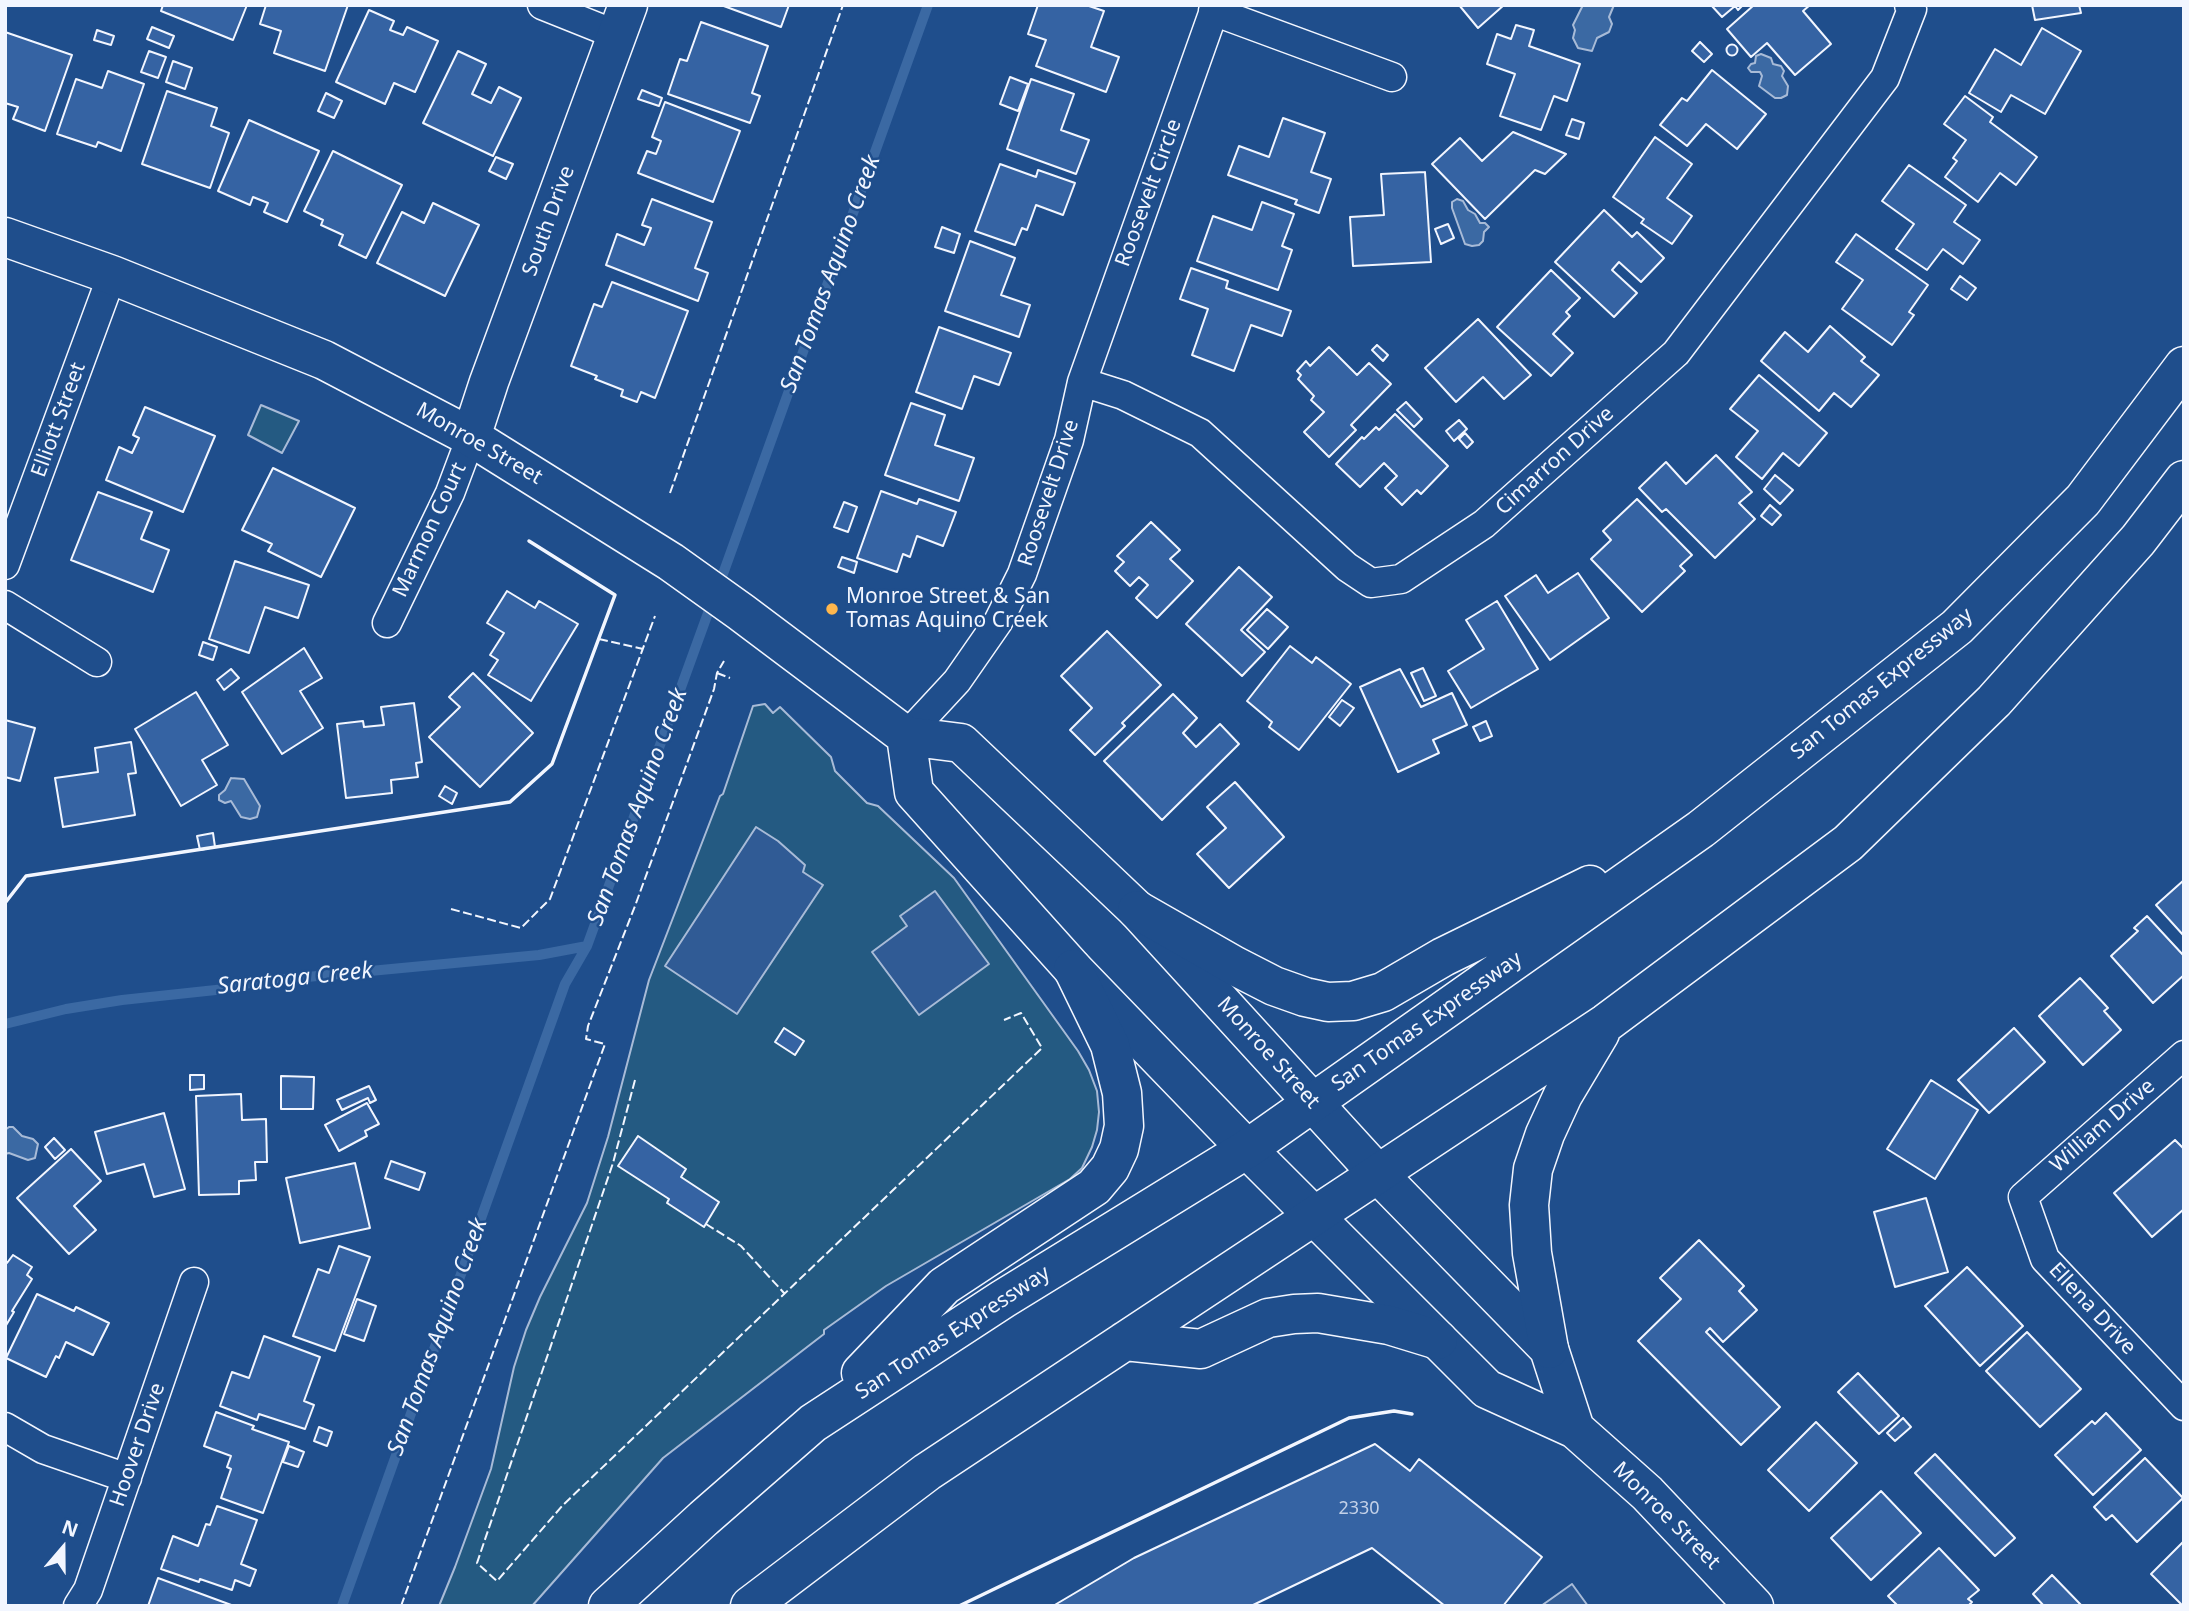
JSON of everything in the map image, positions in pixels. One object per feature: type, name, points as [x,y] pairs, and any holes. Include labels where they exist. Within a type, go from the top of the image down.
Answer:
[{"type":"main road","name":"South Drive","points":[[471,437],[623,20]]},
{"type":"main road","name":"Monroe Street","points":[[5,237],[112,275],[324,360],[471,437],[671,562],[906,736],[961,743],[1137,910],[1378,1174],[1549,1349],[1575,1429]]},
{"type":"main road","name":"San Tomas Expressway","points":[[608,1606],[813,1423],[1003,1299],[1247,1149],[1701,829],[1957,627],[2083,500],[2184,366]]},
{"type":"main road","points":[[750,1606],[926,1472],[1606,1023],[1847,843],[1994,701],[2138,540],[2184,480]]},
{"type":"main road","name":"Monroe Street","points":[[906,736],[915,792],[1073,969],[1247,1149],[1487,1389],[1575,1429],[1647,1493],[1754,1606]]},
{"type":"main road","points":[[1137,910],[1275,986],[1328,1002],[1353,1001],[1382,992],[1443,957],[1701,829]]},
{"type":"main road","points":[[813,1423],[944,1286],[1094,1187],[1110,1168],[1119,1149],[1124,1126],[1122,1093],[1110,1045],[1073,969]]},
{"type":"main road","points":[[1549,1349],[1532,1253],[1529,1205],[1533,1168],[1563,1095],[1606,1023]]},
{"type":"main road","points":[[1125,1341],[1201,1349],[1268,1318],[1318,1313],[1389,1325],[1438,1340]]},
{"type":"street","points":[[542,5],[623,20]]},
{"type":"street","name":"Cimarron Drive","points":[[1082,382],[1123,395],[1200,433],[1347,567],[1371,583],[1401,579],[1484,524],[1676,353],[1885,78],[1910,7]]},
{"type":"street","points":[[1215,8],[1392,77]]},
{"type":"street","name":"Roosevelt Circle","points":[[1082,382],[1215,8]]},
{"type":"street","name":"Elliott Street","points":[[5,565],[112,275]]},
{"type":"street","name":"Roosevelt Drive","points":[[906,736],[951,690],[999,622],[1010,601],[1033,546],[1069,440],[1082,382]]},
{"type":"street","name":"Marmon Court","points":[[387,623],[450,493],[471,437]]},
{"type":"street","points":[[5,605],[97,662]]},
{"type":"street","name":"William Drive","points":[[2023,1197],[2184,1055]]},
{"type":"street","name":"Ellena Drive","points":[[2023,1197],[2045,1259],[2184,1406]]},
{"type":"street","name":"Hoover Drive","points":[[78,1606],[88,1590],[194,1282]]},
{"type":"street","points":[[5,1427],[43,1449],[127,1478]]},
{"type":"shaded area","points":[[1583,5],[1614,5],[1609,17],[1612,24],[1609,32],[1597,38],[1592,51],[1578,48],[1573,38],[1573,25]]},
{"type":"shaded area","points":[[1761,54],[1771,58],[1773,64],[1781,66],[1784,71],[1782,76],[1788,86],[1787,95],[1775,98],[1759,86],[1762,76],[1760,72],[1751,72],[1748,68],[1755,63],[1756,56]]},
{"type":"shaded area","points":[[1457,199],[1463,201],[1480,223],[1489,227],[1479,245],[1465,244],[1452,208],[1452,202]]},
{"type":"shaded area","points":[[261,405],[299,421],[282,453],[248,435]]},
{"type":"shaded area","points":[[765,704],[773,713],[780,707],[831,757],[835,771],[867,803],[878,806],[954,878],[1089,1070],[1097,1091],[1099,1112],[1092,1147],[1082,1168],[1070,1179],[886,1286],[824,1330],[824,1334],[663,1458],[532,1606],[439,1606],[491,1469],[514,1367],[526,1330],[587,1203],[608,1137],[649,980],[723,794],[753,706]]},
{"type":"shaded area","points":[[231,778],[244,779],[260,806],[257,817],[241,817],[231,801],[225,803],[219,800],[219,795]]},
{"type":"shaded area","points":[[756,827],[778,841],[805,865],[803,872],[823,885],[737,1014],[665,966]]},
{"type":"shaded area","points":[[935,891],[989,964],[919,1015],[872,952],[907,926],[900,916]]},
{"type":"shaded area","points":[[9,1127],[38,1144],[35,1158],[28,1160],[5,1154],[5,1130]]},
{"type":"shaded area","points":[[1572,1584],[1588,1606],[1541,1606]]},
{"type":"building","points":[[163,5],[247,5],[233,40],[161,11]]},
{"type":"building","points":[[266,5],[348,5],[325,71],[274,53],[281,31],[260,24]]},
{"type":"building","points":[[721,5],[789,5],[781,27]]},
{"type":"building","points":[[1038,5],[1086,5],[1104,11],[1091,47],[1119,57],[1106,92],[1036,66],[1046,40],[1028,34]]},
{"type":"building","points":[[1459,5],[1504,5],[1478,28]]},
{"type":"building","points":[[1711,5],[1743,5],[1738,10],[1735,6],[1722,17]]},
{"type":"building","points":[[1754,5],[1810,5],[1803,11],[1831,44],[1795,75],[1767,43],[1751,57],[1727,29]]},
{"type":"building","points":[[2032,5],[2079,5],[2081,13],[2035,20]]},
{"type":"building","points":[[369,10],[394,21],[390,30],[403,35],[407,27],[438,41],[415,92],[394,83],[385,104],[336,82]]},
{"type":"building","points":[[701,22],[768,46],[752,93],[760,96],[750,123],[668,94],[680,59],[687,61]]},
{"type":"building","points":[[1516,25],[1534,30],[1529,46],[1580,64],[1567,101],[1554,96],[1541,130],[1500,116],[1515,74],[1487,64],[1497,34],[1511,39]]},
{"type":"building","points":[[152,27],[174,36],[169,48],[147,39]]},
{"type":"building","points":[[2042,28],[2081,51],[2045,114],[2011,95],[2001,112],[1969,93],[1995,49],[2021,65]]},
{"type":"building","points":[[97,30],[114,36],[111,45],[94,40]]},
{"type":"building","points":[[5,32],[72,55],[45,131],[13,119],[18,107],[5,103]]},
{"type":"building","points":[[1700,42],[1712,54],[1704,62],[1692,51]]},
{"type":"building","points":[[1732,45],[1736,46],[1736,54],[1732,55],[1728,54],[1727,50],[1728,46]]},
{"type":"building","points":[[149,51],[166,57],[158,78],[141,72]]},
{"type":"building","points":[[458,51],[486,64],[472,94],[491,103],[499,87],[521,98],[493,156],[423,123]]},
{"type":"building","points":[[173,61],[192,68],[185,89],[166,82]]},
{"type":"building","points":[[1712,70],[1766,114],[1737,149],[1706,124],[1687,146],[1660,125],[1682,98],[1687,101]]},
{"type":"building","points":[[108,71],[144,84],[121,151],[98,142],[96,147],[57,134],[76,79],[102,88]]},
{"type":"building","points":[[1010,77],[1028,84],[1018,111],[1000,104]]},
{"type":"building","points":[[1031,79],[1074,94],[1061,130],[1089,140],[1076,174],[1007,149]]},
{"type":"building","points":[[642,90],[662,98],[659,106],[638,99]]},
{"type":"building","points":[[167,91],[217,108],[211,126],[229,133],[210,188],[142,164]]},
{"type":"building","points":[[326,93],[342,101],[334,118],[318,111]]},
{"type":"building","points":[[1965,96],[1993,117],[1990,122],[2037,157],[2016,185],[2000,173],[1978,202],[1945,177],[1957,161],[1953,158],[1966,140],[1944,124]]},
{"type":"building","points":[[665,102],[740,131],[713,202],[638,173],[647,151],[656,154],[661,141],[652,137]]},
{"type":"building","points":[[1283,118],[1325,133],[1311,172],[1331,179],[1319,213],[1295,204],[1297,200],[1228,175],[1239,146],[1269,157]]},
{"type":"building","points":[[1572,119],[1584,123],[1579,139],[1566,135]]},
{"type":"building","points":[[249,120],[319,151],[287,222],[264,212],[268,203],[253,197],[250,205],[218,191]]},
{"type":"building","points":[[1513,132],[1566,154],[1545,174],[1535,170],[1485,219],[1432,164],[1460,138],[1482,161]]},
{"type":"building","points":[[1655,137],[1692,164],[1667,198],[1692,216],[1672,244],[1641,223],[1644,219],[1613,197]]},
{"type":"building","points":[[333,151],[402,185],[366,258],[339,245],[343,235],[321,225],[323,220],[304,211]]},
{"type":"building","points":[[496,157],[513,164],[506,179],[489,171]]},
{"type":"building","points":[[1000,164],[1036,177],[1038,170],[1075,183],[1063,215],[1036,205],[1027,230],[1022,228],[1015,245],[975,231]]},
{"type":"building","points":[[1909,165],[1966,205],[1954,222],[1980,240],[1963,264],[1943,249],[1927,270],[1896,249],[1914,224],[1882,201]]},
{"type":"building","points":[[1425,172],[1431,262],[1353,266],[1350,217],[1384,215],[1381,174]]},
{"type":"building","points":[[652,199],[712,222],[695,268],[708,273],[698,301],[606,265],[617,234],[644,245],[651,228],[642,225]]},
{"type":"building","points":[[1262,202],[1294,214],[1282,246],[1292,250],[1278,290],[1197,261],[1213,216],[1252,230]]},
{"type":"building","points":[[433,203],[479,225],[445,296],[377,263],[402,212],[424,223]]},
{"type":"building","points":[[1604,210],[1632,237],[1637,232],[1664,258],[1641,282],[1619,262],[1612,270],[1637,293],[1614,317],[1555,262]]},
{"type":"building","points":[[1448,224],[1454,238],[1441,244],[1435,229]]},
{"type":"building","points":[[942,227],[960,234],[954,253],[935,247]]},
{"type":"building","points":[[1856,234],[1928,285],[1909,312],[1914,315],[1892,345],[1842,309],[1863,280],[1836,262]]},
{"type":"building","points":[[970,241],[1015,258],[1001,295],[1030,305],[1019,337],[945,311]]},
{"type":"building","points":[[1191,268],[1228,281],[1226,288],[1291,311],[1282,336],[1251,325],[1234,371],[1192,355],[1208,309],[1180,299]]},
{"type":"building","points":[[1551,270],[1580,298],[1566,312],[1570,316],[1553,334],[1573,353],[1551,376],[1497,327]]},
{"type":"building","points":[[1960,276],[1976,288],[1967,300],[1951,289]]},
{"type":"building","points":[[612,282],[688,311],[655,398],[641,392],[637,402],[621,396],[623,390],[571,366],[594,304],[602,307]]},
{"type":"building","points":[[1478,319],[1531,375],[1504,399],[1483,377],[1456,402],[1425,368]]},
{"type":"building","points":[[1830,326],[1865,357],[1861,361],[1879,375],[1851,407],[1834,393],[1819,411],[1761,361],[1785,332],[1808,352]]},
{"type":"building","points":[[939,327],[1011,353],[999,385],[974,376],[962,409],[916,392]]},
{"type":"building","points":[[1377,345],[1388,355],[1383,361],[1372,350]]},
{"type":"building","points":[[1329,347],[1357,375],[1369,363],[1391,384],[1351,425],[1356,430],[1329,457],[1304,432],[1324,412],[1311,400],[1314,396],[1298,379],[1301,375],[1297,371],[1306,361],[1310,366]]},
{"type":"building","points":[[1759,375],[1827,433],[1799,466],[1783,453],[1762,479],[1736,457],[1758,431],[1730,409]]},
{"type":"building","points":[[1406,402],[1422,419],[1414,427],[1397,410]]},
{"type":"building","points":[[911,403],[945,415],[935,445],[974,458],[959,501],[885,475]]},
{"type":"building","points":[[145,407],[215,436],[183,512],[106,480],[119,447],[132,453],[139,438],[133,435]]},
{"type":"building","points":[[1395,414],[1448,466],[1421,494],[1417,490],[1402,505],[1385,488],[1397,476],[1384,463],[1360,487],[1336,464],[1362,437],[1364,439],[1376,427],[1379,430]]},
{"type":"building","points":[[1459,420],[1467,429],[1454,441],[1446,431]]},
{"type":"building","points":[[1465,433],[1473,442],[1467,448],[1459,439]]},
{"type":"building","points":[[1716,455],[1752,492],[1739,503],[1755,519],[1715,558],[1666,509],[1662,512],[1639,488],[1666,462],[1686,484]]},
{"type":"building","points":[[273,468],[355,508],[321,577],[268,551],[272,544],[242,530]]},
{"type":"building","points":[[1775,475],[1793,490],[1780,504],[1764,489]]},
{"type":"building","points":[[881,491],[917,504],[919,499],[956,512],[943,546],[917,536],[910,557],[903,554],[897,572],[857,558]]},
{"type":"building","points":[[98,492],[152,512],[141,539],[169,550],[153,592],[71,560]]},
{"type":"building","points":[[1637,499],[1692,555],[1680,566],[1685,571],[1642,612],[1591,559],[1611,540],[1603,531]]},
{"type":"building","points":[[844,502],[857,507],[848,532],[834,527]]},
{"type":"building","points":[[1770,505],[1781,515],[1772,525],[1761,516]]},
{"type":"building","points":[[1151,522],[1180,550],[1170,559],[1193,581],[1157,618],[1136,598],[1148,585],[1139,577],[1130,586],[1115,571],[1124,562],[1117,556]]},
{"type":"building","points":[[842,557],[857,562],[854,573],[838,567]]},
{"type":"building","points":[[235,561],[309,585],[298,618],[265,607],[249,653],[209,639]]},
{"type":"building","points":[[1239,567],[1272,597],[1241,630],[1265,652],[1242,676],[1186,624]]},
{"type":"building","points":[[1578,573],[1609,618],[1550,660],[1505,596],[1536,575],[1548,593]]},
{"type":"building","points":[[507,591],[535,608],[539,601],[578,624],[531,701],[488,675],[498,660],[490,655],[504,633],[487,623]]},
{"type":"building","points":[[1497,601],[1538,669],[1471,708],[1448,671],[1484,649],[1466,620]]},
{"type":"building","points":[[1267,609],[1288,627],[1268,649],[1247,630]]},
{"type":"building","points":[[1107,631],[1161,685],[1122,723],[1125,726],[1095,755],[1070,730],[1092,708],[1061,676]]},
{"type":"building","points":[[203,642],[217,647],[213,660],[199,655]]},
{"type":"building","points":[[1290,646],[1312,663],[1316,657],[1351,684],[1299,750],[1269,727],[1272,722],[1247,701]]},
{"type":"building","points":[[304,648],[322,678],[300,691],[323,728],[282,754],[242,692]]},
{"type":"building","points":[[1423,668],[1436,696],[1424,701],[1411,673]]},
{"type":"building","points":[[231,669],[239,678],[224,690],[217,680]]},
{"type":"building","points":[[1400,669],[1421,707],[1452,693],[1467,725],[1433,740],[1439,753],[1398,772],[1360,687]]},
{"type":"building","points":[[473,673],[533,733],[480,787],[429,737],[460,707],[449,697]]},
{"type":"building","points":[[196,692],[228,745],[202,760],[217,785],[181,806],[135,729]]},
{"type":"building","points":[[1173,694],[1197,718],[1183,733],[1196,747],[1220,724],[1239,744],[1162,820],[1104,761]]},
{"type":"building","points":[[1342,700],[1354,708],[1340,726],[1329,717]]},
{"type":"building","points":[[414,703],[422,762],[416,763],[418,777],[391,780],[392,793],[346,798],[337,724],[363,721],[364,727],[384,725],[381,707]]},
{"type":"building","points":[[5,720],[35,728],[20,781],[5,777]]},
{"type":"building","points":[[1486,721],[1492,736],[1480,741],[1473,727]]},
{"type":"building","points":[[131,742],[136,773],[128,774],[135,815],[63,827],[55,778],[98,772],[95,748]]},
{"type":"building","points":[[1235,782],[1284,837],[1229,888],[1197,854],[1226,828],[1207,807]]},
{"type":"building","points":[[445,786],[457,793],[452,804],[439,796]]},
{"type":"building","points":[[213,833],[215,847],[200,850],[197,836]]},
{"type":"building","points":[[2184,880],[2184,936],[2156,905]]},
{"type":"building","points":[[2147,916],[2184,956],[2184,975],[2153,1003],[2111,956],[2138,931],[2134,928]]},
{"type":"building","points":[[2080,978],[2108,1008],[2104,1011],[2121,1030],[2083,1065],[2039,1016]]},
{"type":"building","points":[[784,1028],[804,1041],[795,1055],[775,1042]]},
{"type":"building","points":[[2014,1028],[2045,1062],[1989,1113],[1958,1080]]},
{"type":"building","points":[[190,1075],[204,1075],[204,1089],[190,1090]]},
{"type":"building","points":[[281,1076],[314,1077],[313,1109],[281,1109]]},
{"type":"building","points":[[1931,1080],[1978,1110],[1935,1179],[1887,1149]]},
{"type":"building","points":[[369,1086],[376,1100],[370,1103],[368,1098],[342,1110],[337,1100]]},
{"type":"building","points":[[241,1094],[242,1120],[266,1119],[267,1162],[255,1162],[256,1180],[239,1181],[239,1194],[199,1195],[196,1096]]},
{"type":"building","points":[[367,1103],[379,1124],[365,1131],[367,1136],[339,1151],[325,1125]]},
{"type":"building","points":[[164,1113],[185,1189],[154,1197],[144,1164],[107,1174],[95,1132]]},
{"type":"building","points":[[638,1136],[686,1169],[681,1177],[719,1202],[704,1227],[667,1203],[669,1199],[618,1166]]},
{"type":"building","points":[[54,1138],[65,1150],[55,1159],[45,1147]]},
{"type":"building","points":[[2175,1140],[2184,1149],[2184,1209],[2152,1237],[2114,1193]]},
{"type":"building","points":[[71,1149],[101,1181],[74,1206],[96,1230],[69,1254],[17,1198]]},
{"type":"building","points":[[391,1161],[425,1173],[419,1190],[385,1178]]},
{"type":"building","points":[[355,1163],[370,1228],[300,1243],[286,1178]]},
{"type":"building","points":[[1926,1198],[1948,1272],[1895,1287],[1874,1212]]},
{"type":"building","points":[[1699,1240],[1744,1286],[1739,1291],[1757,1310],[1723,1342],[1710,1328],[1706,1332],[1780,1407],[1741,1445],[1638,1341],[1681,1299],[1660,1278]]},
{"type":"building","points":[[339,1246],[370,1257],[335,1351],[293,1336],[318,1269],[329,1273]]},
{"type":"building","points":[[13,1255],[32,1267],[27,1275],[32,1279],[5,1327],[5,1262]]},
{"type":"building","points":[[1967,1267],[2023,1326],[1980,1366],[1925,1306]]},
{"type":"building","points":[[37,1294],[74,1311],[76,1307],[109,1323],[93,1355],[66,1342],[46,1377],[6,1358]]},
{"type":"building","points":[[357,1299],[376,1306],[364,1341],[344,1334]]},
{"type":"building","points":[[2027,1332],[2081,1389],[2040,1427],[1986,1371]]},
{"type":"building","points":[[264,1336],[320,1357],[304,1401],[314,1405],[305,1429],[259,1414],[257,1420],[220,1406],[232,1372],[249,1378]]},
{"type":"building","points":[[1858,1373],[1899,1416],[1879,1434],[1838,1392]]},
{"type":"building","points":[[216,1412],[289,1442],[263,1513],[221,1498],[231,1469],[227,1467],[231,1456],[204,1446]]},
{"type":"building","points":[[2106,1413],[2141,1450],[2093,1495],[2055,1455],[2092,1421],[2095,1424]]},
{"type":"building","points":[[1903,1418],[1911,1427],[1895,1441],[1887,1433]]},
{"type":"building","points":[[1816,1422],[1857,1463],[1809,1511],[1768,1470]]},
{"type":"building","points":[[319,1427],[332,1432],[327,1446],[314,1441]]},
{"type":"building","points":[[1375,1444],[1410,1471],[1419,1459],[1542,1557],[1503,1606],[1445,1606],[1372,1548],[1251,1606],[1053,1606],[1134,1558]]},
{"type":"building","points":[[289,1446],[304,1452],[298,1467],[283,1462]]},
{"type":"building","points":[[1935,1454],[2015,1538],[1995,1556],[1915,1473]]},
{"type":"building","points":[[2145,1458],[2183,1498],[2137,1542],[2112,1515],[2106,1520],[2094,1507]]},
{"type":"building","points":[[1881,1491],[1921,1533],[1871,1580],[1831,1538]]},
{"type":"building","points":[[217,1506],[257,1520],[241,1564],[256,1570],[250,1586],[235,1580],[232,1590],[161,1569],[173,1536],[198,1546],[206,1524],[210,1525]]},
{"type":"building","points":[[2184,1541],[2184,1606],[2183,1606],[2151,1574]]},
{"type":"building","points":[[1939,1548],[1979,1590],[1968,1599],[1972,1602],[1968,1606],[1898,1606],[1888,1596]]},
{"type":"building","points":[[2052,1575],[2082,1606],[2044,1606],[2033,1594]]},
{"type":"building","points":[[158,1578],[234,1606],[148,1606]]},
{"type":"waterway","name":"San Tomas Aquino Creek","points":[[719,585],[928,5]]},
{"type":"waterway","name":"San Tomas Aquino Creek","points":[[342,1606],[565,984],[587,946],[712,602]]},
{"type":"waterway","name":"Saratoga Creek","points":[[5,1024],[66,1009],[225,989],[254,982],[539,955],[587,946]]},
{"type":"fence","points":[[670,493],[843,5]]},
{"type":"fence","points":[[451,909],[521,928],[550,899],[655,616]]},
{"type":"fence","points":[[599,639],[643,649]]},
{"type":"fence","points":[[401,1606],[605,1044],[586,1039],[588,1026],[635,906],[714,689],[717,673],[724,661]]},
{"type":"fence","points":[[717,673],[730,678]]},
{"type":"fence","points":[[635,1080],[613,1163],[477,1563],[497,1581],[563,1505],[1042,1048],[1021,1013],[1004,1020]]},
{"type":"fence","points":[[706,1224],[741,1246],[784,1293]]},
{"type":"wall","points":[[5,903],[26,876],[510,802],[552,764],[615,595],[529,541]]},
{"type":"wall","points":[[959,1606],[1349,1418],[1394,1411],[1412,1414]]},
{"type":"place","name":"Monroe Street & San Tomas Aquino Creek","points":[[832,609]]}]
